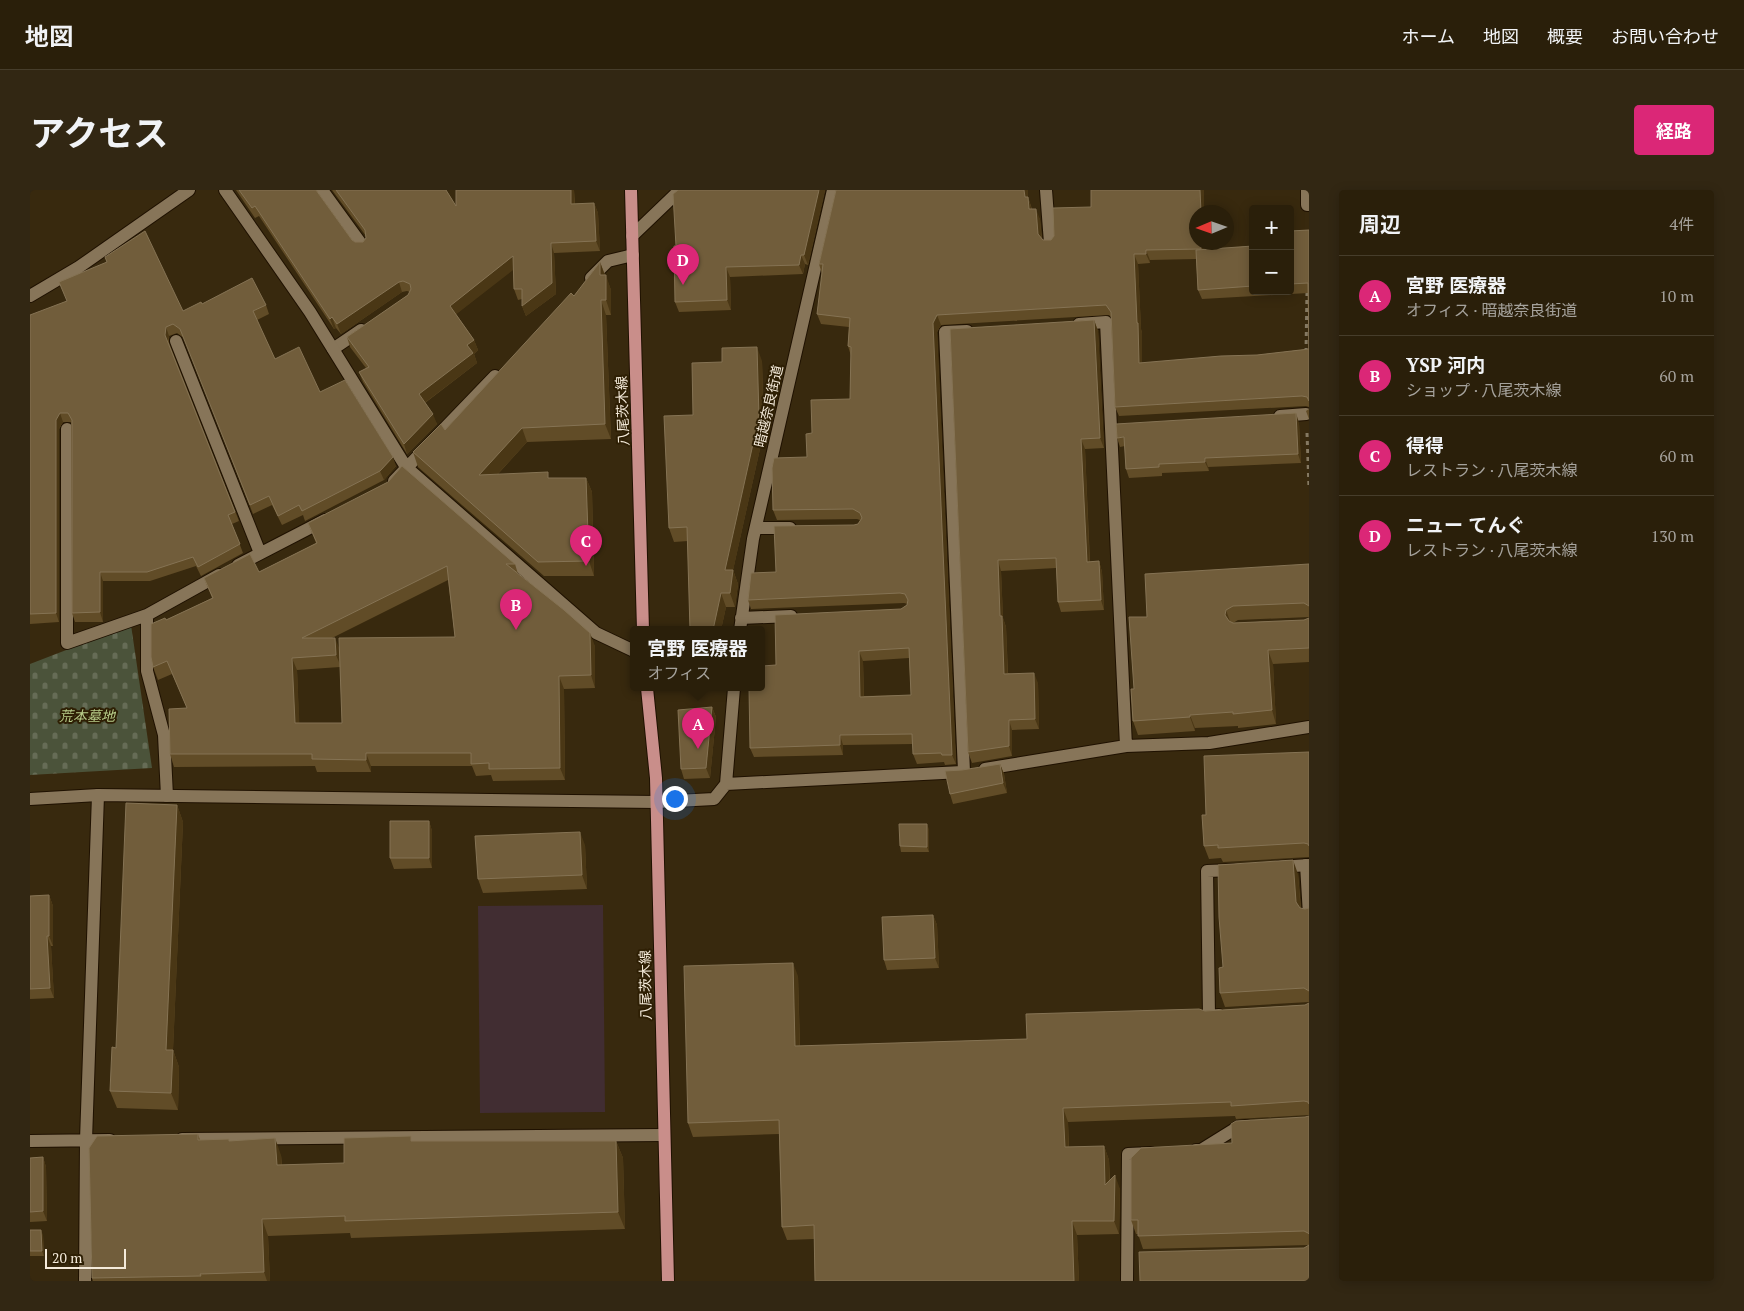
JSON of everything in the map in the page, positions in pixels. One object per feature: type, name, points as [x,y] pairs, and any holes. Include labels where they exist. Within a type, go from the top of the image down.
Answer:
[{"type":"main road","name":"八尾茨木線","points":[[631,190],[643,626]]},
{"type":"main road","name":"八尾茨木線","points":[[647,691],[656,778],[663,1135],[668,1281]]},
{"type":"street","points":[[30,296],[79,267],[189,190]]},
{"type":"street","points":[[225,190],[310,312],[406,467],[596,633],[630,649]]},
{"type":"street","points":[[322,190],[362,245]]},
{"type":"street","points":[[632,236],[680,190]]},
{"type":"street","name":"暗越奈良街道","points":[[740,624],[756,528],[833,190]]},
{"type":"street","points":[[1046,190],[1050,243]]},
{"type":"street","points":[[1307,190],[1307,205],[1309,205]]},
{"type":"street","points":[[580,289],[608,261],[633,255]]},
{"type":"street","points":[[333,349],[374,321]]},
{"type":"street","points":[[1068,324],[1106,322],[1116,425],[1126,746]]},
{"type":"street","points":[[964,772],[945,332],[983,330]]},
{"type":"street","points":[[176,341],[260,553]]},
{"type":"street","points":[[389,487],[406,467],[503,368]]},
{"type":"street","points":[[1267,416],[1306,414]]},
{"type":"street","points":[[67,429],[67,643],[147,615],[337,513]]},
{"type":"street","points":[[756,528],[802,528]]},
{"type":"street","points":[[147,615],[147,671],[164,735],[167,796]]},
{"type":"street","points":[[740,624],[808,615]]},
{"type":"street","points":[[30,799],[98,795],[656,802],[714,799],[726,784],[734,691]]},
{"type":"street","points":[[726,784],[964,772],[1126,746],[1209,743],[1309,727]]},
{"type":"street","points":[[85,1281],[86,1140],[98,795]]},
{"type":"street","points":[[1266,868],[1308,865],[1309,915]]},
{"type":"street","points":[[1227,1015],[1209,1016],[1207,871],[1246,869]]},
{"type":"street","points":[[1183,1151],[1201,1150],[1238,1127],[1256,1126]]},
{"type":"street","points":[[166,1139],[663,1135]]},
{"type":"street","points":[[30,1141],[126,1140]]},
{"type":"street","points":[[1128,1281],[1132,1258],[1128,1154],[1165,1152]]},
{"type":"path","points":[[1306,354],[1307,285]]},
{"type":"path","points":[[1306,414],[1309,488]]},
{"type":"shaded area","points":[[603,905],[605,1112],[480,1113],[478,906]]},
{"type":"green space","name":"荒本墓地","points":[[131,625],[152,768],[30,775],[30,664]]},
{"type":"building","points":[[239,190],[316,190],[352,240],[363,242],[366,238],[365,230],[336,190],[446,190],[456,206],[456,190],[571,190],[571,204],[594,203],[596,241],[551,243],[552,283],[522,306],[522,289],[514,289],[513,256],[450,306],[474,340],[467,345],[473,353],[419,394],[433,414],[404,444],[359,372],[369,367],[347,337],[408,295],[411,289],[410,284],[403,281],[399,282],[337,324],[332,317],[330,319],[255,206],[252,208]]},
{"type":"building","points":[[678,190],[819,190],[804,255],[801,255],[799,265],[726,267],[727,300],[675,302],[674,246],[676,246],[673,194]]},
{"type":"building","points":[[836,190],[1024,190],[1025,197],[1028,197],[1029,209],[1036,209],[1038,234],[1043,240],[1051,240],[1054,236],[1053,208],[1091,207],[1091,190],[1200,190],[1201,205],[1189,205],[1189,249],[1146,250],[1146,254],[1134,254],[1139,363],[1257,355],[1309,349],[1309,401],[1307,397],[1302,396],[1115,407],[1111,312],[1106,305],[937,315],[933,323],[952,755],[942,755],[941,753],[913,754],[912,734],[840,735],[840,745],[750,748],[749,691],[765,691],[765,666],[776,665],[775,615],[901,609],[907,605],[908,600],[905,594],[900,593],[748,600],[751,573],[776,572],[774,526],[854,525],[858,524],[862,518],[860,513],[853,509],[773,510],[772,468],[774,458],[807,457],[806,434],[812,433],[811,400],[850,399],[851,347],[848,346],[850,318],[817,314],[823,264],[819,264]],"holes":[[[909,648],[911,695],[860,697],[859,651]]]},
{"type":"building","points":[[1309,230],[1309,349],[1308,283],[1294,284],[1294,231]]},
{"type":"building","points":[[145,231],[183,311],[201,302],[202,304],[252,278],[266,305],[253,311],[275,359],[299,347],[320,392],[345,380],[393,457],[380,471],[302,511],[299,505],[278,516],[269,496],[250,505],[180,329],[173,324],[166,327],[165,335],[235,512],[228,515],[240,544],[198,567],[193,557],[147,572],[100,572],[100,612],[72,613],[72,420],[68,413],[60,413],[56,420],[56,613],[30,614],[30,315],[67,301],[59,282],[107,262],[105,257]]},
{"type":"building","points":[[1249,246],[1249,286],[1198,290],[1196,250],[1234,250],[1234,247]]},
{"type":"building","points":[[600,262],[600,275],[606,275],[606,300],[601,300],[605,424],[522,428],[479,475],[548,472],[548,478],[586,478],[589,561],[538,562],[413,452],[441,424],[445,430],[571,293],[574,296]]},
{"type":"building","points":[[1094,320],[1100,438],[1081,439],[1087,562],[1099,561],[1101,600],[1058,602],[1056,558],[998,560],[1004,674],[1034,673],[1035,719],[1009,720],[1009,746],[968,752],[950,329]]},
{"type":"building","points":[[757,347],[759,417],[725,570],[733,570],[730,593],[721,593],[714,626],[690,626],[687,527],[669,528],[664,416],[693,415],[692,363],[722,362],[722,348]]},
{"type":"building","points":[[1296,413],[1298,454],[1205,458],[1205,462],[1159,464],[1159,467],[1126,469],[1124,437],[1117,438],[1116,424]]},
{"type":"building","points":[[402,466],[515,564],[506,564],[590,633],[591,675],[559,676],[560,768],[489,769],[489,763],[471,764],[471,753],[366,753],[366,760],[312,759],[312,754],[170,754],[169,709],[187,708],[167,661],[153,667],[151,657],[151,624],[165,618],[166,620],[213,598],[204,578],[250,554],[259,572],[317,543],[308,523],[388,482]],"holes":[[[447,566],[455,637],[339,638],[342,723],[295,723],[292,658],[336,655],[335,638],[302,638]]]},
{"type":"building","points":[[1309,564],[1309,606],[1304,603],[1233,606],[1226,610],[1225,615],[1233,623],[1304,620],[1309,618],[1309,648],[1268,650],[1272,710],[1133,721],[1131,689],[1134,689],[1129,617],[1147,617],[1145,574]]},
{"type":"building","points":[[712,707],[706,768],[681,769],[678,710]]},
{"type":"building","points":[[1309,752],[1309,846],[1304,843],[1218,848],[1218,845],[1204,846],[1202,815],[1206,815],[1204,756]]},
{"type":"building","points":[[1000,764],[1003,783],[950,794],[945,771]]},
{"type":"building","points":[[126,803],[177,805],[166,1050],[173,1050],[171,1093],[110,1091],[112,1047],[116,1048]]},
{"type":"building","points":[[390,821],[429,821],[429,858],[390,858]]},
{"type":"building","points":[[899,824],[927,824],[927,847],[900,846]]},
{"type":"building","points":[[580,832],[582,875],[478,879],[475,836]]},
{"type":"building","points":[[1293,860],[1296,902],[1300,908],[1309,908],[1309,991],[1304,988],[1220,993],[1219,968],[1223,967],[1219,917],[1218,865]]},
{"type":"building","points":[[49,895],[49,936],[47,936],[50,988],[30,989],[30,896]]},
{"type":"building","points":[[933,915],[935,958],[884,960],[882,917]]},
{"type":"building","points":[[793,963],[795,1046],[1027,1039],[1026,1014],[1199,1009],[1205,1011],[1305,1005],[1309,1003],[1309,1104],[1304,1101],[1231,1106],[1231,1102],[1063,1108],[1065,1147],[1104,1146],[1105,1185],[1115,1175],[1114,1221],[1072,1221],[1074,1281],[815,1281],[814,1225],[782,1227],[779,1120],[688,1123],[684,966]]},
{"type":"building","points":[[1309,1116],[1309,1234],[1304,1231],[1138,1236],[1138,1220],[1131,1220],[1131,1158],[1141,1148],[1232,1143],[1231,1124],[1236,1121]]},
{"type":"building","points":[[198,1134],[198,1140],[229,1139],[229,1141],[275,1138],[277,1165],[344,1163],[344,1138],[411,1136],[411,1141],[616,1141],[618,1212],[345,1221],[345,1216],[262,1219],[264,1272],[200,1274],[201,1276],[92,1278],[89,1148],[97,1136]]},
{"type":"building","points":[[43,1157],[43,1211],[30,1212],[30,1158]]},
{"type":"building","points":[[30,1230],[41,1230],[42,1251],[30,1251]]},
{"type":"building","points":[[1309,1245],[1309,1281],[1140,1281],[1139,1252],[1304,1248]]},
{"type":"place","name":"ニュー てんぐ","points":[[683,285]]},
{"type":"place","name":"得得","points":[[586,566]]},
{"type":"place","name":"YSP 河内","points":[[516,630]]},
{"type":"place","name":"宮野 医療器","points":[[698,749]]}]
